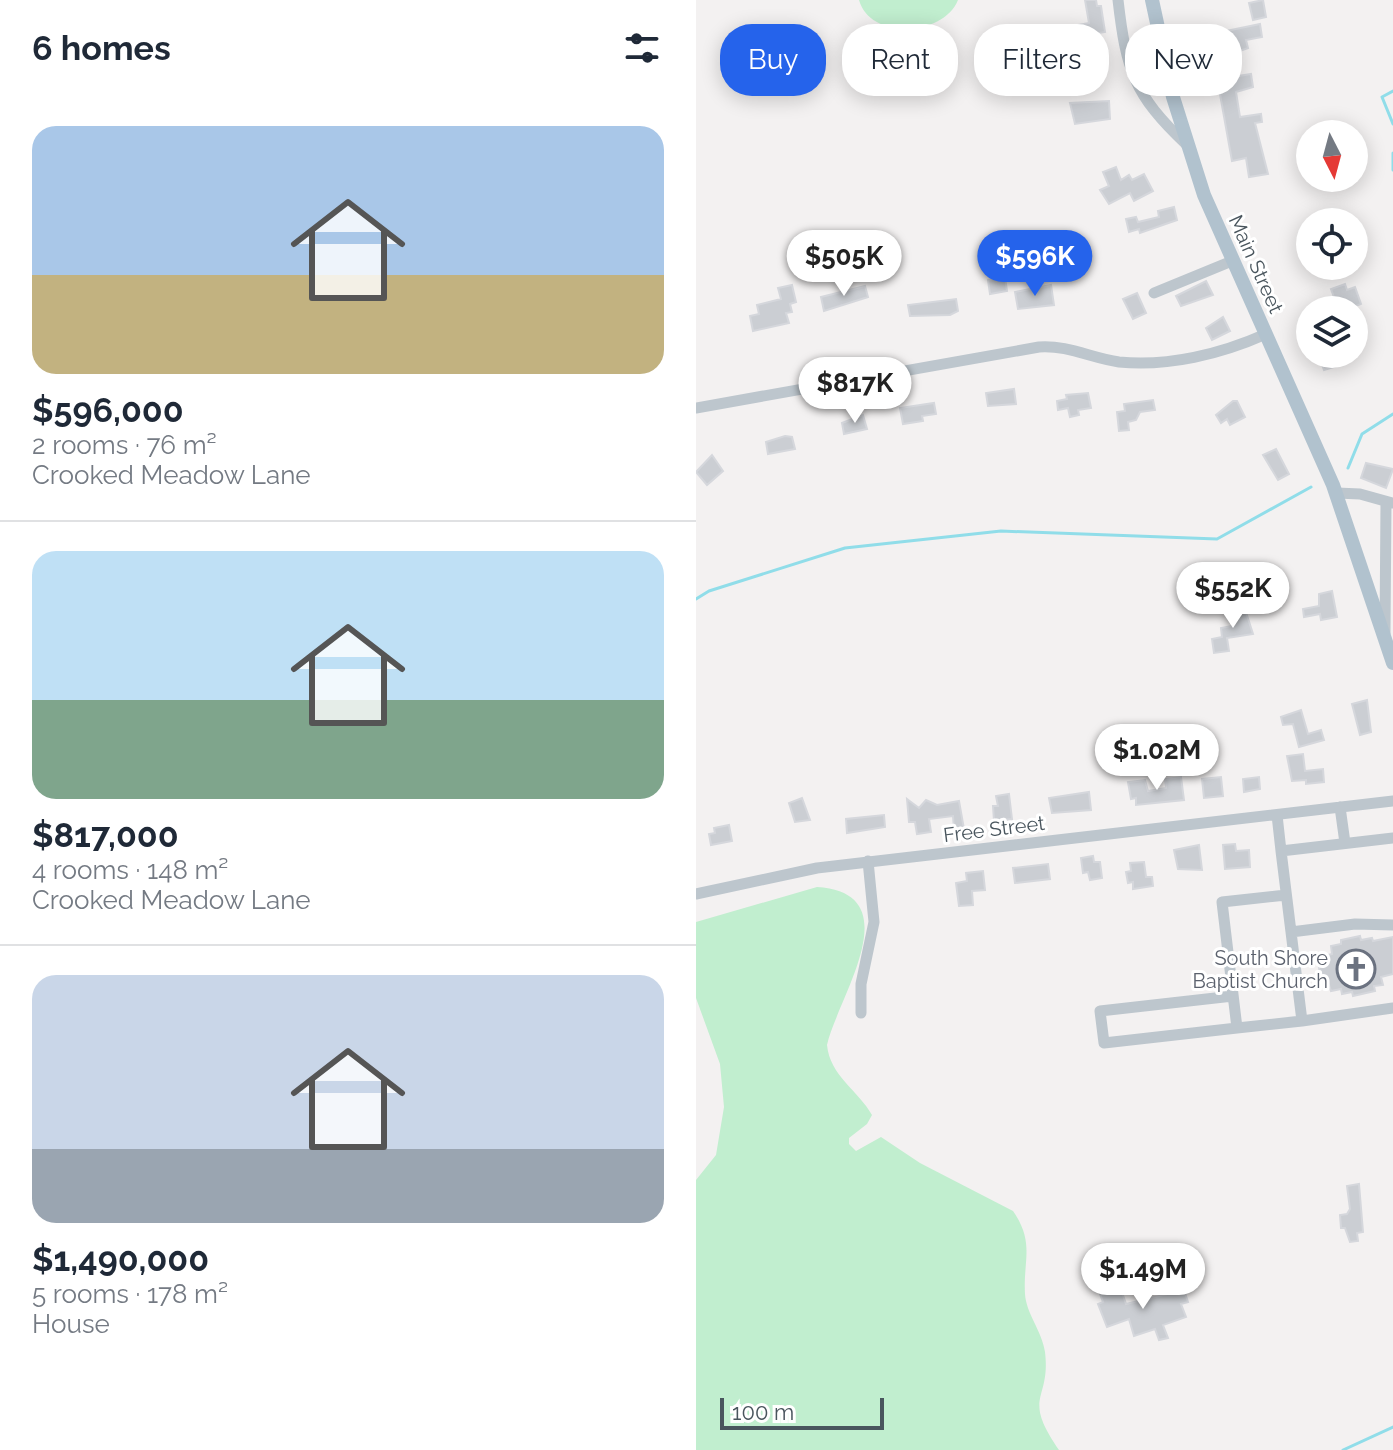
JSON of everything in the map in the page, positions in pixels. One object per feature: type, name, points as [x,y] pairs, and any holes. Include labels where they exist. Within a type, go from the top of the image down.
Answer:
[{"type":"main road","name":"Main Street","points":[[1152,0],[1186,144],[1232,261],[1337,493],[1393,663]]},
{"type":"street","points":[[1118,0],[1128,67],[1157,117],[1186,144]]},
{"type":"street","points":[[1154,293],[1232,261]]},
{"type":"street","points":[[696,408],[1039,347],[1070,349],[1118,362],[1149,362],[1217,353],[1266,334]]},
{"type":"street","points":[[1337,493],[1360,494],[1389,503]]},
{"type":"street","name":"Main Street","points":[[1385,637],[1389,503]]},
{"type":"street","points":[[1367,581],[1382,574],[1385,567]]},
{"type":"street","name":"Free Street","points":[[696,894],[782,873],[868,861],[1393,801]]},
{"type":"street","points":[[1340,807],[1345,843]]},
{"type":"street","points":[[1277,815],[1302,1021]]},
{"type":"street","points":[[1281,851],[1393,838]]},
{"type":"street","points":[[861,1013],[861,984],[874,922],[868,861]]},
{"type":"street","points":[[1237,1028],[1222,902],[1286,895]]},
{"type":"street","points":[[1291,932],[1355,924],[1393,925]]},
{"type":"street","points":[[1233,996],[1100,1011],[1104,1043],[1393,1008]]},
{"type":"green space","points":[[859,0],[958,0],[950,12],[930,24],[883,24],[866,13]]},
{"type":"green space","points":[[817,887],[845,894],[860,908],[865,928],[853,976],[827,1045],[833,1066],[872,1115],[867,1124],[849,1138],[849,1144],[856,1151],[881,1137],[920,1163],[1013,1211],[1026,1242],[1026,1301],[1045,1352],[1046,1368],[1039,1408],[1059,1450],[696,1450],[696,1180],[716,1155],[724,1107],[720,1064],[696,998],[696,922]]},
{"type":"building","points":[[1085,0],[1096,0],[1097,6],[1101,6],[1104,24],[1084,24],[1089,23]]},
{"type":"building","points":[[1263,0],[1266,17],[1253,20],[1249,3]]},
{"type":"building","points":[[1260,24],[1262,37],[1246,40],[1248,48],[1242,50],[1242,28]]},
{"type":"building","points":[[1251,74],[1253,87],[1242,90],[1242,75]]},
{"type":"building","points":[[1220,96],[1237,96],[1240,117],[1261,114],[1262,122],[1255,123],[1268,174],[1249,177],[1246,158],[1232,161]]},
{"type":"building","points":[[1109,101],[1110,119],[1075,124],[1070,103]]},
{"type":"building","points":[[1116,167],[1121,180],[1129,175],[1132,180],[1144,174],[1153,191],[1134,201],[1130,193],[1109,204],[1100,190],[1109,186],[1103,172]]},
{"type":"building","points":[[1174,207],[1177,220],[1140,233],[1139,229],[1129,232],[1126,219],[1136,217],[1138,222],[1159,217],[1158,211]]},
{"type":"building","points":[[1005,277],[1007,291],[990,294],[988,280]]},
{"type":"building","points":[[1206,281],[1213,295],[1181,306],[1176,296]]},
{"type":"building","points":[[1345,284],[1347,290],[1355,287],[1358,296],[1334,296],[1331,289]]},
{"type":"building","points":[[792,285],[796,302],[790,304],[792,312],[786,313],[789,323],[753,331],[750,316],[759,314],[757,305],[781,299],[778,288]]},
{"type":"building","points":[[1051,285],[1054,305],[1018,309],[1015,292]]},
{"type":"building","points":[[865,286],[868,297],[824,311],[821,297]]},
{"type":"building","points":[[1137,293],[1146,313],[1133,319],[1123,299]]},
{"type":"building","points":[[956,299],[958,311],[950,315],[910,316],[908,305]]},
{"type":"building","points":[[1223,317],[1230,331],[1212,340],[1206,328]]},
{"type":"building","points":[[1014,389],[1016,404],[988,406],[986,393]]},
{"type":"building","points":[[1088,393],[1091,408],[1078,410],[1079,415],[1070,417],[1068,408],[1058,410],[1057,401],[1067,399],[1066,395]]},
{"type":"building","points":[[1153,400],[1155,410],[1140,412],[1136,420],[1128,422],[1129,430],[1119,431],[1117,412],[1125,411],[1124,404]]},
{"type":"building","points":[[1237,401],[1245,417],[1230,425],[1227,419],[1221,423],[1216,415]]},
{"type":"building","points":[[934,403],[936,414],[922,416],[923,421],[903,424],[900,408]]},
{"type":"building","points":[[863,415],[867,429],[844,434],[842,423]]},
{"type":"building","points":[[792,437],[795,449],[768,454],[766,442]]},
{"type":"building","points":[[1276,449],[1289,474],[1278,480],[1263,455]]},
{"type":"building","points":[[712,455],[723,471],[707,485],[696,472]]},
{"type":"building","points":[[1366,463],[1393,469],[1386,488],[1361,478]]},
{"type":"building","points":[[1332,591],[1337,617],[1321,620],[1320,614],[1304,617],[1303,609],[1319,606],[1319,594]]},
{"type":"building","points":[[1244,606],[1253,634],[1227,638],[1229,651],[1214,653],[1212,639],[1222,637],[1221,628],[1232,626],[1232,608]]},
{"type":"building","points":[[1367,700],[1371,732],[1360,735],[1352,704]]},
{"type":"building","points":[[1301,710],[1308,734],[1321,730],[1324,740],[1299,747],[1293,724],[1283,725],[1281,717]]},
{"type":"building","points":[[1303,754],[1305,771],[1323,769],[1324,782],[1306,784],[1306,780],[1292,781],[1287,756]]},
{"type":"building","points":[[1181,777],[1184,800],[1136,805],[1136,798],[1131,799],[1128,782],[1145,780],[1148,791],[1166,788],[1165,779]]},
{"type":"building","points":[[1221,777],[1223,796],[1204,798],[1202,779]]},
{"type":"building","points":[[1259,777],[1260,789],[1244,792],[1243,779]]},
{"type":"building","points":[[1089,792],[1091,810],[1052,813],[1049,798]]},
{"type":"building","points":[[1009,794],[1012,819],[994,821],[993,806],[998,806],[996,796]]},
{"type":"building","points":[[802,798],[810,820],[795,822],[789,803]]},
{"type":"building","points":[[907,799],[919,808],[926,800],[937,805],[959,801],[964,829],[954,830],[953,816],[929,819],[931,832],[917,834],[915,822],[909,822]]},
{"type":"building","points":[[884,815],[885,827],[847,833],[846,819]]},
{"type":"building","points":[[729,825],[732,841],[711,845],[709,834],[715,833],[714,828]]},
{"type":"building","points":[[1235,844],[1236,851],[1249,850],[1250,867],[1225,869],[1223,845]]},
{"type":"building","points":[[1199,845],[1202,870],[1178,869],[1174,850]]},
{"type":"building","points":[[1093,856],[1094,862],[1100,862],[1102,878],[1090,880],[1088,872],[1083,873],[1081,858]]},
{"type":"building","points":[[1144,862],[1146,877],[1152,877],[1153,886],[1133,889],[1133,882],[1128,883],[1126,872],[1131,871],[1130,863]]},
{"type":"building","points":[[1048,864],[1050,879],[1015,883],[1013,868]]},
{"type":"building","points":[[983,871],[985,890],[972,891],[973,905],[959,906],[956,883],[967,881],[966,873]]},
{"type":"building","name":"South Shore Baptist Church","points":[[1360,936],[1361,940],[1372,938],[1373,941],[1393,937],[1393,974],[1381,977],[1383,985],[1374,986],[1375,991],[1353,996],[1352,992],[1342,994],[1341,989],[1331,991],[1329,985],[1323,987],[1318,963],[1325,962],[1324,956],[1332,954],[1331,946],[1341,944],[1341,940]]},
{"type":"building","points":[[1359,1184],[1363,1232],[1357,1233],[1358,1241],[1350,1242],[1345,1228],[1341,1228],[1340,1215],[1347,1214],[1350,1209],[1347,1186]]},
{"type":"building","points":[[1120,1286],[1126,1304],[1184,1290],[1188,1302],[1181,1304],[1186,1317],[1163,1325],[1168,1338],[1159,1340],[1155,1329],[1134,1336],[1129,1319],[1107,1327],[1098,1304],[1103,1302],[1100,1294]]},
{"type":"waterway","points":[[1393,91],[1382,97],[1393,124]]},
{"type":"waterway","points":[[1393,153],[1393,170]]},
{"type":"waterway","points":[[1348,468],[1362,434],[1393,414]]},
{"type":"waterway","points":[[696,599],[709,591],[845,548],[1001,531],[1217,539],[1311,487]]},
{"type":"waterway","points":[[1343,1450],[1393,1427]]},
{"type":"place","name":"South Shore Baptist Church","points":[[1356,969]]}]
